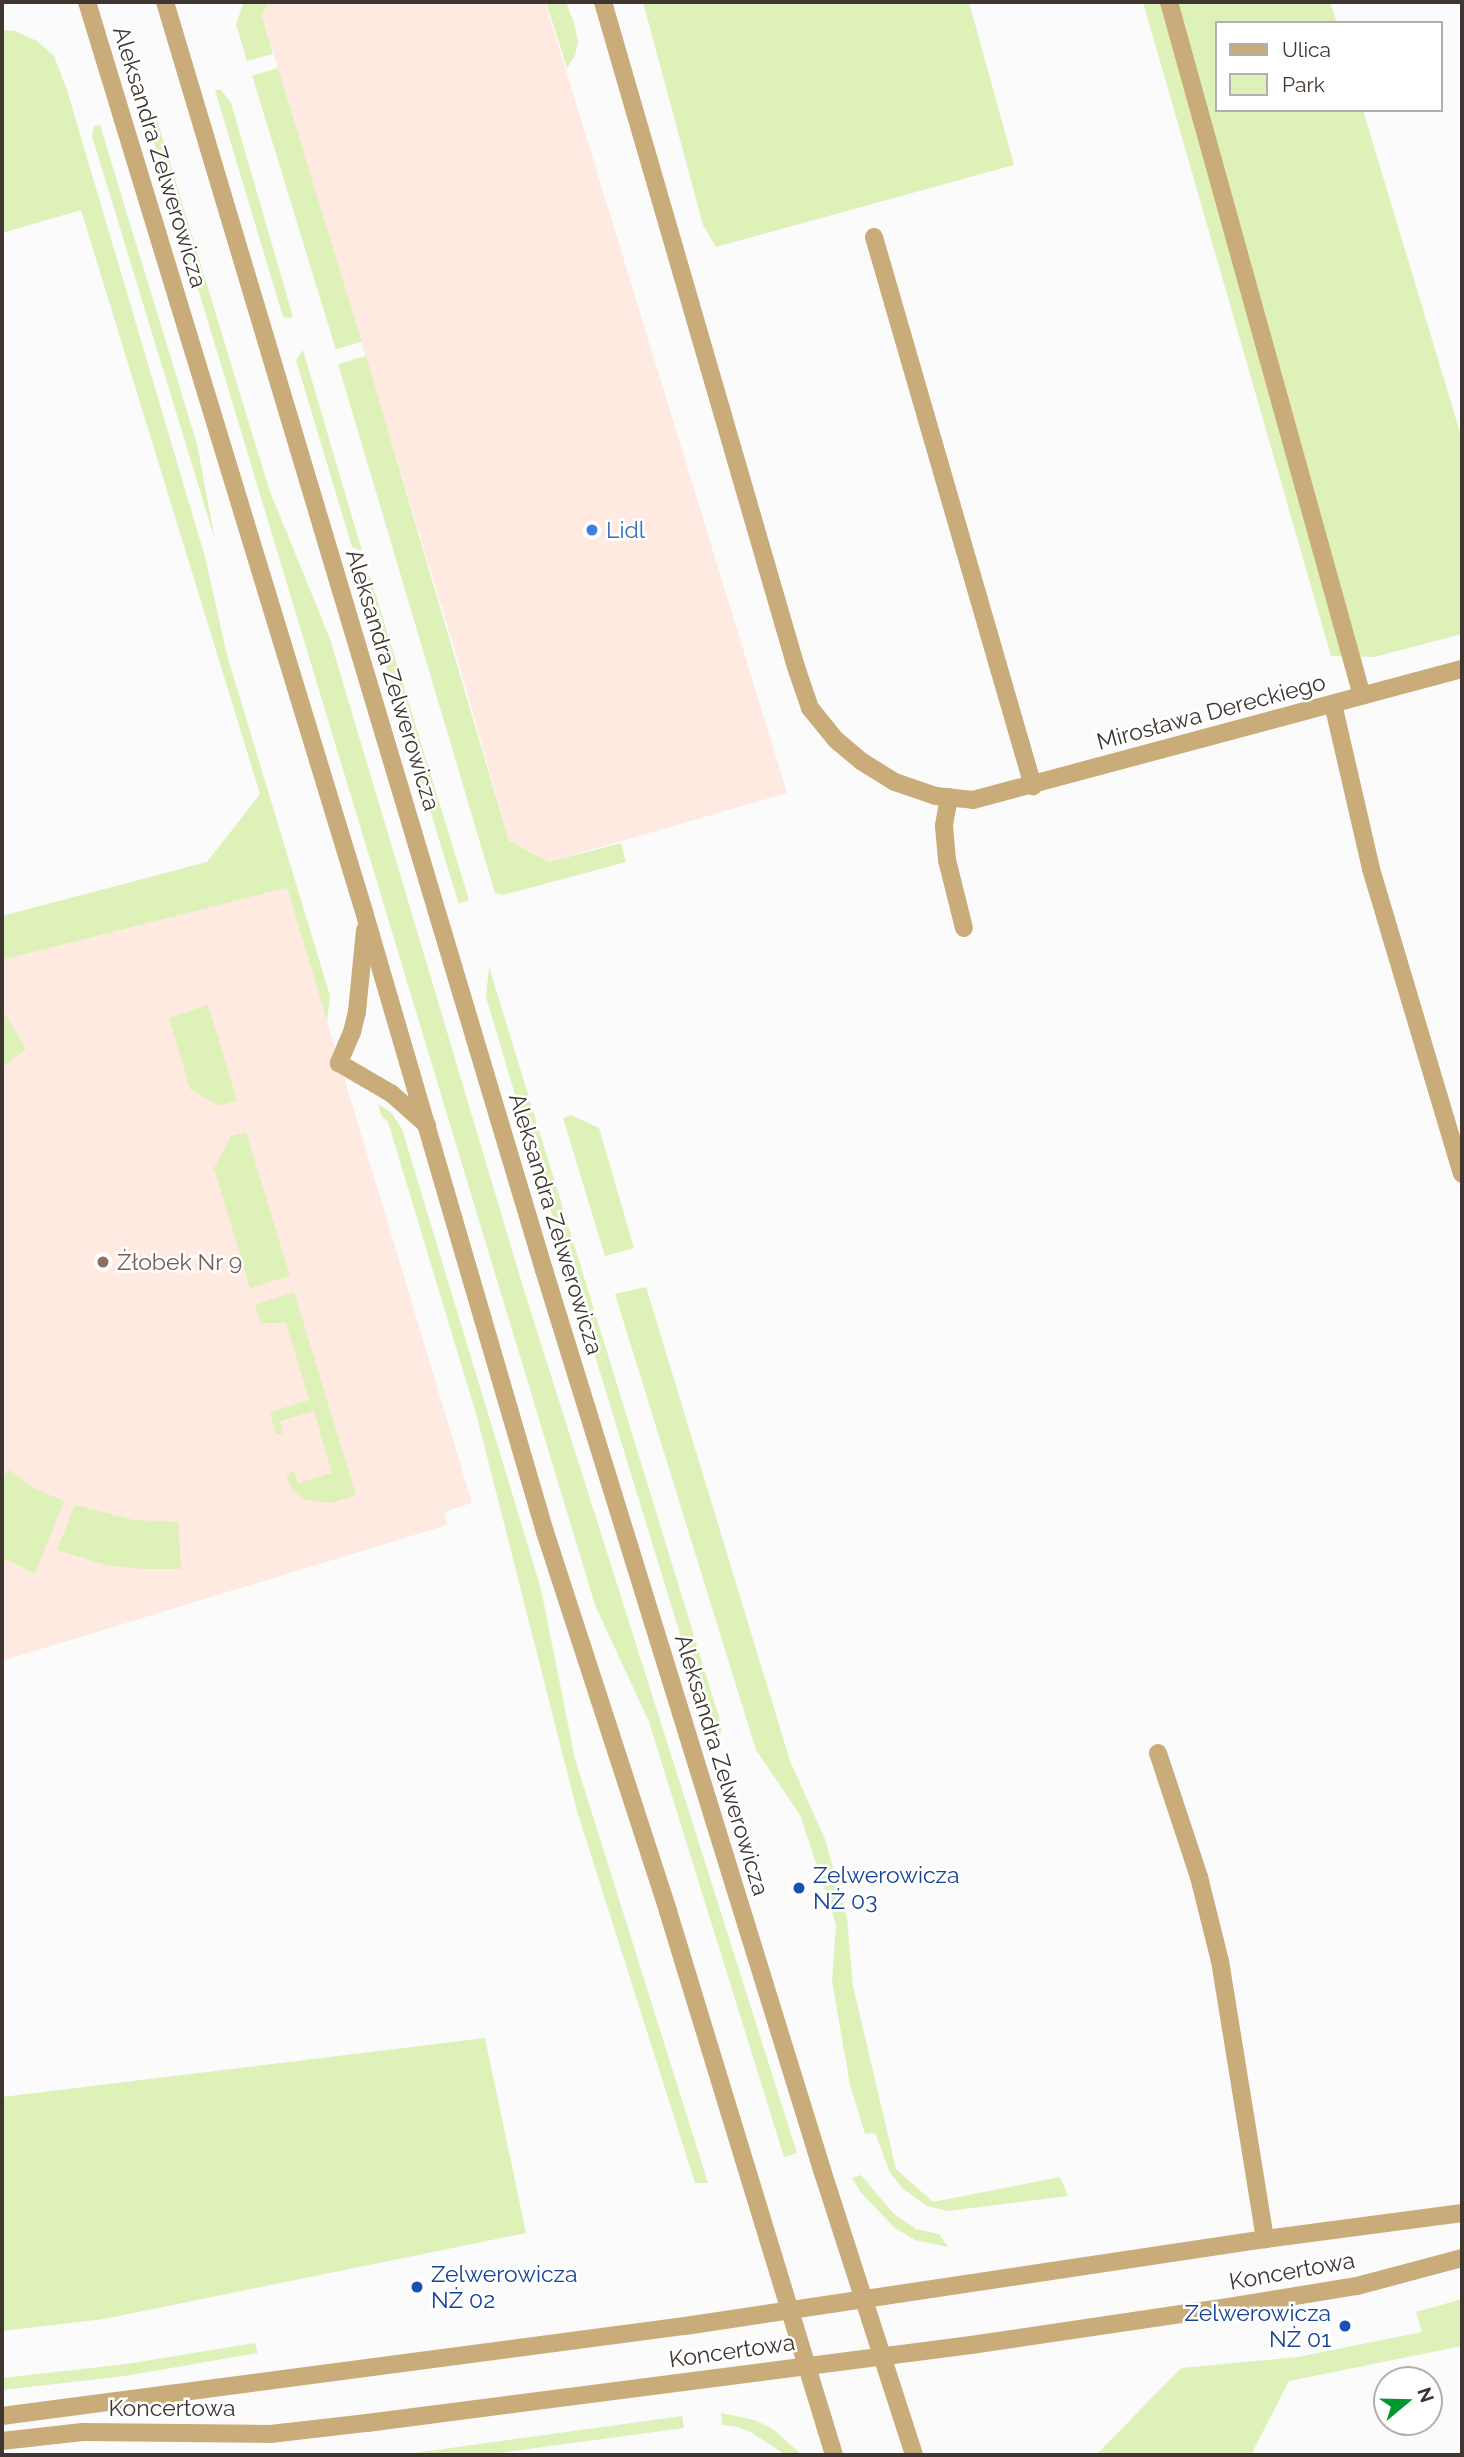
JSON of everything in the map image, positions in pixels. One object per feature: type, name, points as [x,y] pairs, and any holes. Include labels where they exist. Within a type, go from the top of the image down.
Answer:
[{"type":"street","name":"Aleksandra Zelwerowicza","points":[[87,2],[365,915],[545,1532],[668,1911],[834,2455]]},
{"type":"street","name":"Aleksandra Zelwerowicza","points":[[165,2],[548,1283],[914,2455]]},
{"type":"street","points":[[603,2],[736,470],[810,708],[836,740],[861,761],[895,782],[949,797],[944,826],[947,860],[964,928]]},
{"type":"street","points":[[1169,2],[1362,696]]},
{"type":"street","points":[[874,237],[1033,786]]},
{"type":"street","name":"Mirosława Dereckiego","points":[[949,797],[973,800],[1033,786],[1462,668]]},
{"type":"street","points":[[1333,704],[1371,869],[1462,1174]]},
{"type":"street","points":[[365,915],[357,1012],[339,1063],[392,1094],[427,1125]]},
{"type":"street","points":[[1158,1753],[1199,1877],[1220,1961],[1265,2239]]},
{"type":"street","name":"Koncertowa","points":[[2,2416],[789,2310],[1265,2239],[1462,2213]]},
{"type":"street","name":"Koncertowa","points":[[2,2441],[82,2432],[270,2434],[882,2356],[1357,2286],[1462,2258]]},
{"type":"shaded area","name":"Lidl","points":[[269,2],[545,2],[787,793],[549,862],[509,841],[458,661],[262,16]]},
{"type":"shaded area","points":[[287,888],[472,1503],[444,1512],[447,1525],[2,1661],[2,960]]},
{"type":"green space","points":[[244,2],[269,2],[262,16],[273,54],[247,61],[236,24]]},
{"type":"green space","points":[[546,2],[566,2],[574,23],[578,42],[575,56],[567,68]]},
{"type":"green space","points":[[643,2],[969,2],[1014,165],[716,247],[703,225]]},
{"type":"green space","points":[[1143,2],[1330,2],[1336,21],[1216,21],[1216,112],[1364,112],[1462,439],[1462,634],[1374,657],[1331,656]]},
{"type":"green space","points":[[2,30],[15,31],[37,41],[54,56],[67,90],[205,557],[227,655],[330,996],[327,1021],[287,888],[2,960],[2,916],[207,862],[260,794],[81,210],[2,233]]},
{"type":"green space","points":[[278,68],[362,342],[336,349],[252,76]]},
{"type":"green space","points":[[215,90],[221,90],[231,103],[293,317],[283,317]]},
{"type":"green space","points":[[157,120],[269,489],[330,639],[523,1287],[797,2153],[784,2157],[649,1722],[595,1605],[148,123]]},
{"type":"green space","points":[[100,125],[197,444],[215,540],[92,136],[94,126]]},
{"type":"green space","points":[[303,350],[362,551],[352,547],[296,360]]},
{"type":"green space","points":[[366,356],[509,841],[549,862],[621,843],[626,862],[503,895],[495,893],[338,364]]},
{"type":"green space","points":[[370,576],[469,900],[459,903],[359,579]]},
{"type":"green space","points":[[489,967],[722,1727],[720,1734],[712,1734],[699,1696],[516,1098],[486,997]]},
{"type":"green space","points":[[208,1005],[237,1100],[219,1106],[190,1089],[169,1018]]},
{"type":"green space","points":[[2,1009],[26,1049],[2,1068]]},
{"type":"green space","points":[[378,1104],[391,1112],[402,1129],[541,1589],[575,1759],[708,2183],[695,2183],[577,1811],[477,1417],[388,1122],[381,1115]]},
{"type":"green space","points":[[571,1115],[599,1128],[634,1248],[605,1256],[563,1118]]},
{"type":"green space","points":[[246,1132],[290,1276],[250,1288],[214,1168],[231,1136]]},
{"type":"green space","points":[[646,1287],[790,1761],[825,1839],[847,1918],[853,1986],[896,2169],[933,2202],[1060,2177],[1068,2196],[948,2211],[927,2206],[903,2189],[890,2173],[875,2133],[865,2134],[850,2085],[832,1981],[836,1924],[800,1815],[756,1750],[615,1294]]},
{"type":"green space","points":[[294,1292],[356,1495],[331,1503],[305,1500],[291,1488],[286,1474],[294,1471],[298,1483],[332,1473],[314,1411],[280,1421],[283,1433],[276,1435],[270,1412],[309,1400],[286,1323],[261,1323],[255,1305]]},
{"type":"green space","points":[[9,1470],[33,1488],[64,1501],[35,1573],[2,1558],[2,1478]]},
{"type":"green space","points":[[75,1505],[134,1520],[178,1522],[181,1569],[106,1565],[57,1550]]},
{"type":"green space","points":[[485,2038],[526,2233],[104,2319],[2,2331],[2,2097]]},
{"type":"green space","points":[[861,2175],[894,2214],[916,2229],[939,2234],[948,2247],[915,2240],[895,2228],[862,2194],[852,2178]]},
{"type":"green space","points":[[1462,2299],[1462,2346],[1289,2381],[1251,2455],[1096,2455],[1181,2368],[1298,2357],[1422,2332],[1416,2312]]},
{"type":"green space","points":[[255,2343],[258,2353],[125,2376],[2,2390],[2,2378],[126,2364]]},
{"type":"green space","points":[[721,2413],[755,2420],[773,2429],[802,2455],[786,2455],[752,2433],[738,2427],[722,2425]]},
{"type":"green space","points":[[682,2416],[684,2428],[484,2455],[400,2455]]},
{"type":"place","name":"Lidl","points":[[592,530]]},
{"type":"place","name":"Żłobek Nr 9","points":[[103,1262]]},
{"type":"place","name":"Zelwerowicza NŻ 03","points":[[799,1888]]},
{"type":"place","name":"Zelwerowicza NŻ 02","points":[[417,2287]]},
{"type":"place","name":"Zelwerowicza NŻ 01","points":[[1345,2326]]}]
